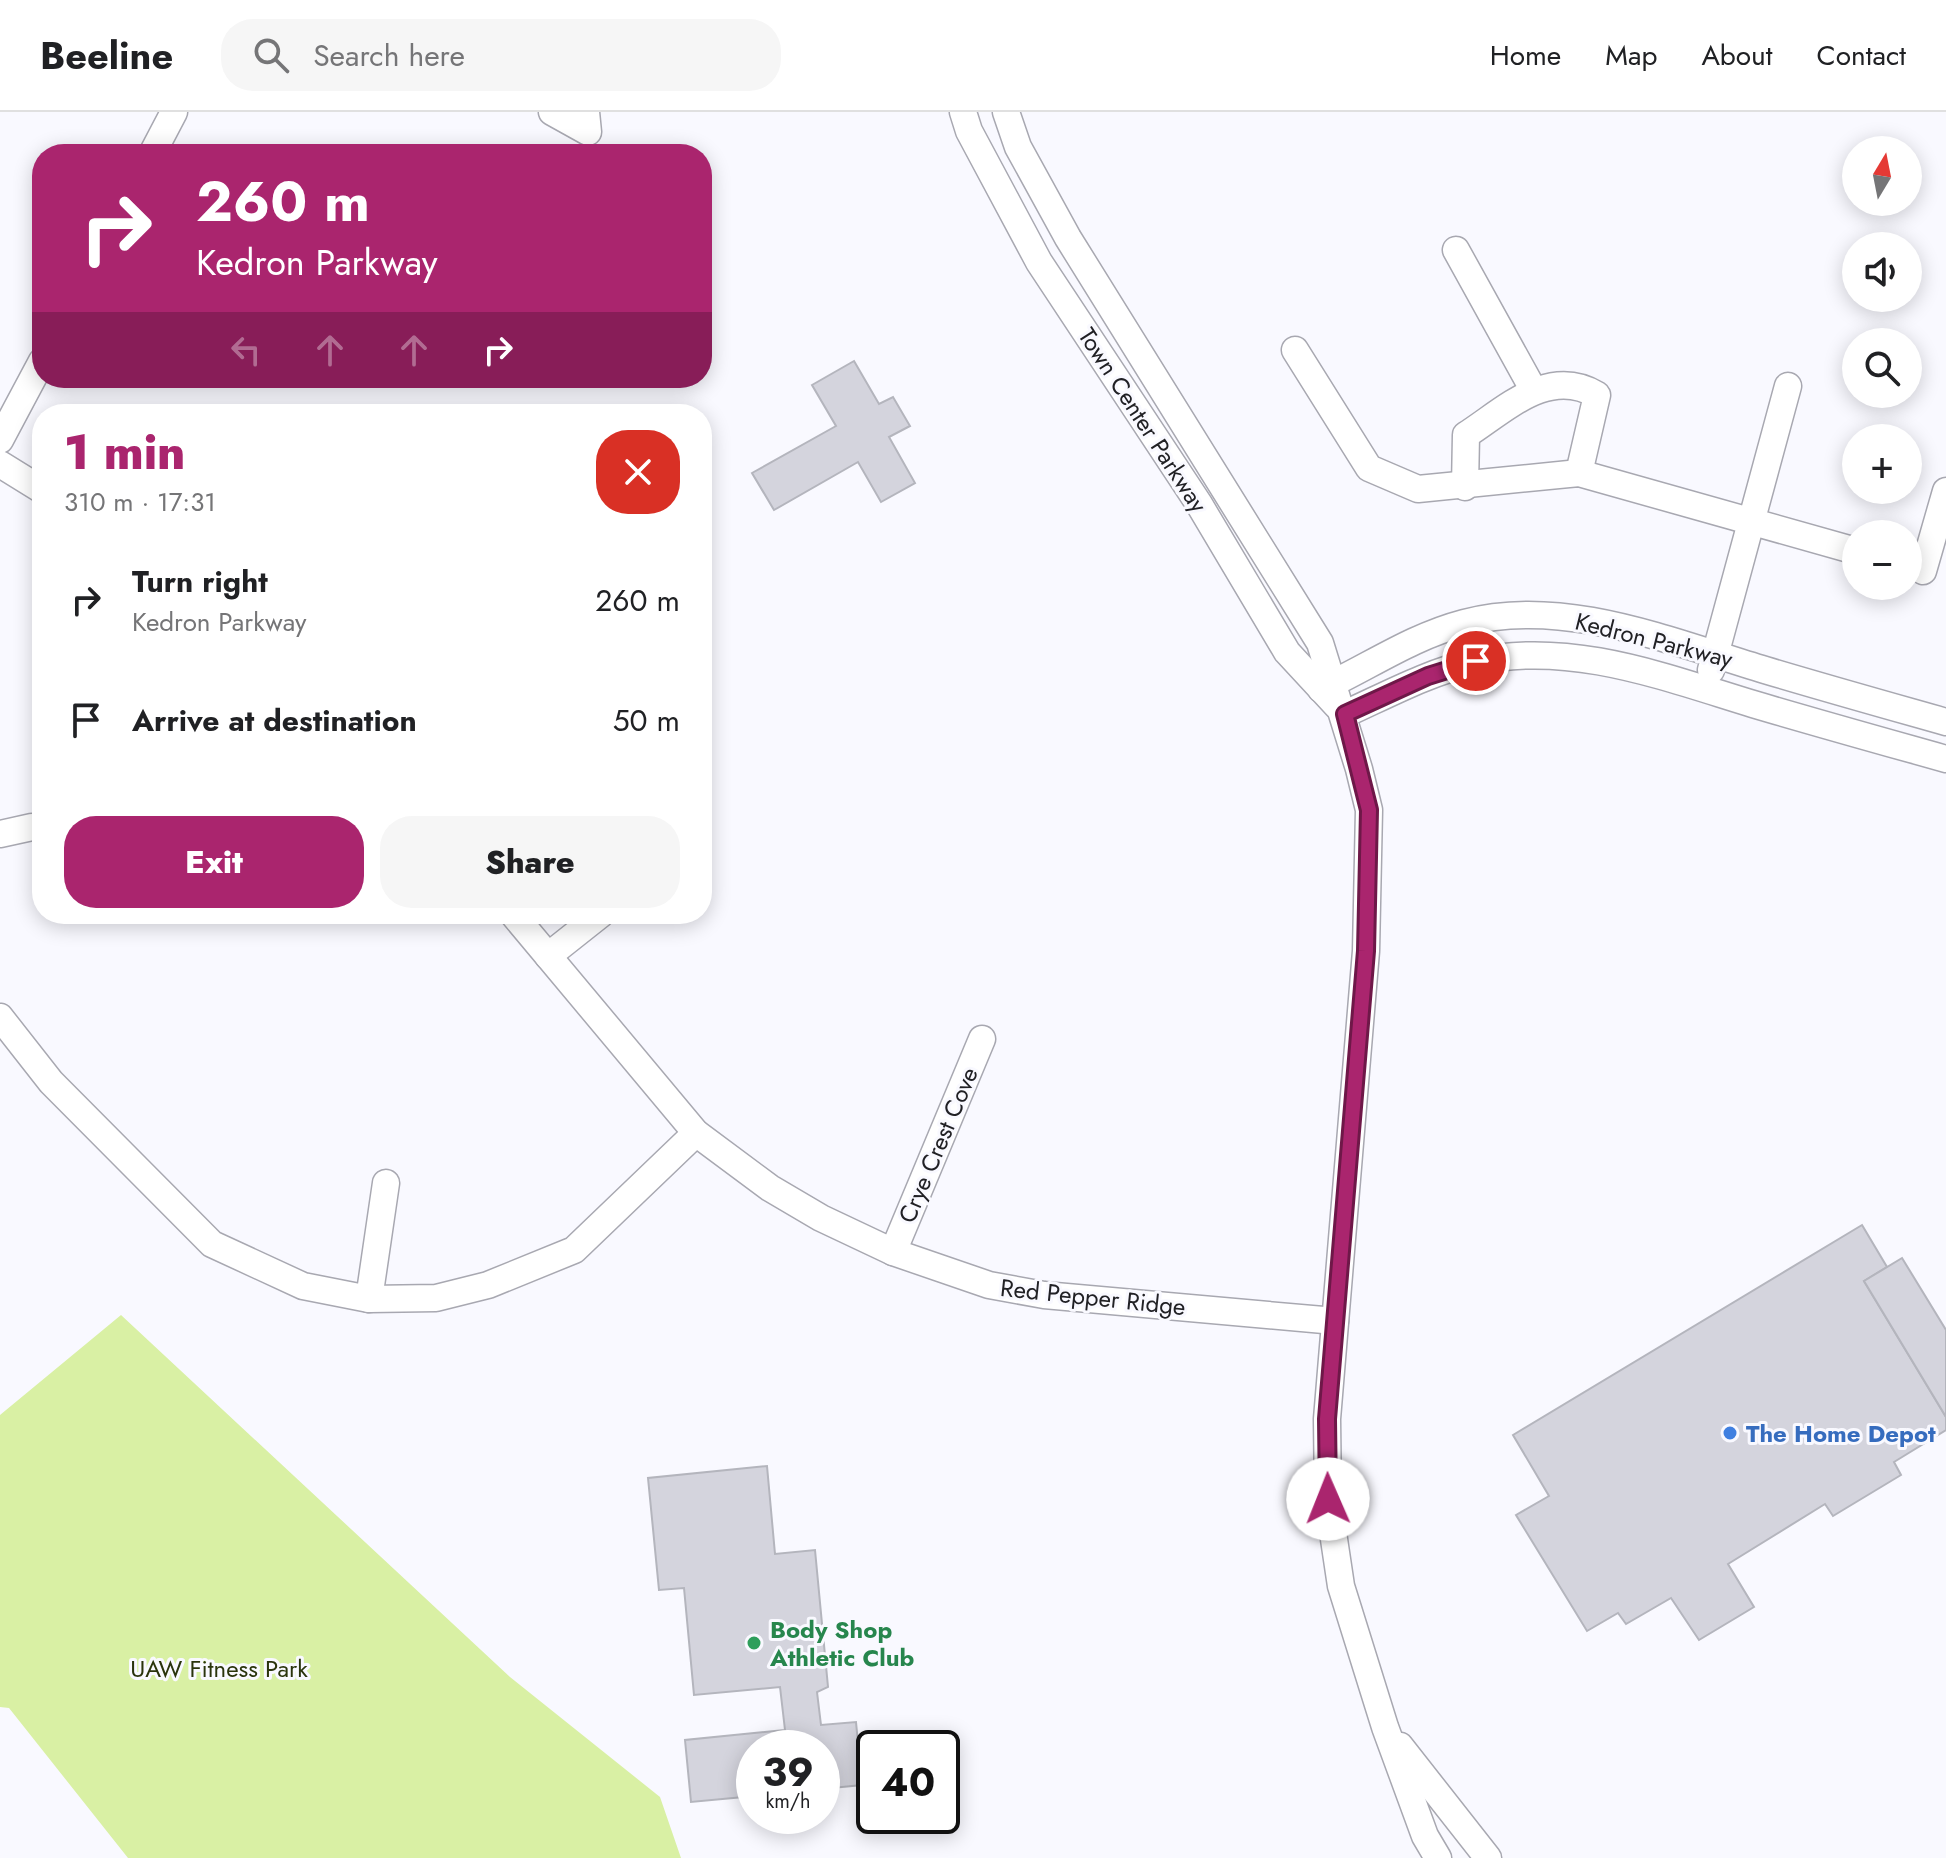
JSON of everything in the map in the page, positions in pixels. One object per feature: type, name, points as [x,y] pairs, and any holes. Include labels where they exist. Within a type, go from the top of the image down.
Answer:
[{"type":"street","points":[[157,144],[174,112]]},
{"type":"street","points":[[552,112],[588,132],[586,112]]},
{"type":"street","name":"Town Center Parkway","points":[[963,112],[1039,262],[1199,504],[1287,652],[1327,686],[1345,714],[1369,810],[1367,920],[1327,1419],[1328,1499],[1341,1586],[1385,1727],[1425,1836],[1438,1858]]},
{"type":"street","name":"Town Center Parkway","points":[[1006,112],[1018,147],[1068,238],[1320,643],[1327,686]]},
{"type":"street","points":[[1456,250],[1534,391]]},
{"type":"street","points":[[1295,350],[1369,468],[1418,489],[1465,487],[1579,473],[1842,547]]},
{"type":"street","points":[[0,440],[32,380]]},
{"type":"street","points":[[1465,487],[1466,435],[1534,391],[1557,383],[1583,387],[1597,395],[1579,473]]},
{"type":"street","points":[[1704,689],[1788,386]]},
{"type":"street","points":[[0,464],[32,484]]},
{"type":"street","points":[[1926,572],[1946,491]]},
{"type":"street","name":"Kedron Parkway","points":[[1327,686],[1377,657],[1466,622],[1532,616],[1572,617],[1716,654],[1946,722]]},
{"type":"street","name":"Kedron Parkway","points":[[1345,714],[1476,661],[1535,655],[1576,658],[1657,674],[1946,759]]},
{"type":"street","points":[[0,834],[32,827]]},
{"type":"street","name":"Red Pepper Ridge","points":[[521,924],[696,1133],[770,1188],[821,1218],[893,1252],[989,1285],[1044,1295],[1335,1321]]},
{"type":"street","points":[[548,956],[588,924]]},
{"type":"street","points":[[0,1017],[51,1082],[212,1244],[303,1286],[369,1299],[436,1298],[488,1285],[574,1250],[696,1133]]},
{"type":"street","name":"Crye Crest Cove","points":[[893,1252],[982,1039]]},
{"type":"street","points":[[369,1299],[386,1183]]},
{"type":"street","name":"Town Center Parkway","points":[[1385,1727],[1488,1858]]},
{"type":"green space","name":"UAW Fitness Park","points":[[121,1315],[510,1677],[660,1797],[681,1858],[128,1858],[9,1708],[0,1707],[0,1415]]},
{"type":"building","points":[[854,361],[879,404],[893,397],[910,426],[889,437],[915,483],[881,502],[858,462],[774,510],[752,473],[836,426],[812,385]]},
{"type":"building","name":"The Home Depot","points":[[1862,1225],[1887,1267],[1864,1281],[1946,1417],[1946,1430],[1894,1462],[1901,1475],[1833,1516],[1825,1504],[1728,1564],[1754,1607],[1699,1640],[1671,1598],[1626,1624],[1618,1613],[1587,1631],[1516,1515],[1549,1496],[1513,1435]]},
{"type":"building","points":[[1902,1258],[1946,1330],[1946,1417],[1864,1281]]},
{"type":"building","points":[[767,1466],[775,1554],[815,1550],[828,1687],[817,1692],[821,1725],[856,1722],[856,1786],[840,1787],[840,1730],[785,1730],[780,1687],[694,1695],[684,1588],[659,1590],[648,1478]]},
{"type":"building","points":[[736,1735],[736,1798],[691,1802],[685,1740]]},
{"type":"place","name":"The Home Depot","points":[[1730,1433]]},
{"type":"place","name":"Body Shop Athletic Club","points":[[754,1643]]},
{"type":"route","points":[[1328,1499],[1327,1419],[1366,951],[1369,810],[1345,714],[1428,676],[1476,661]]}]
